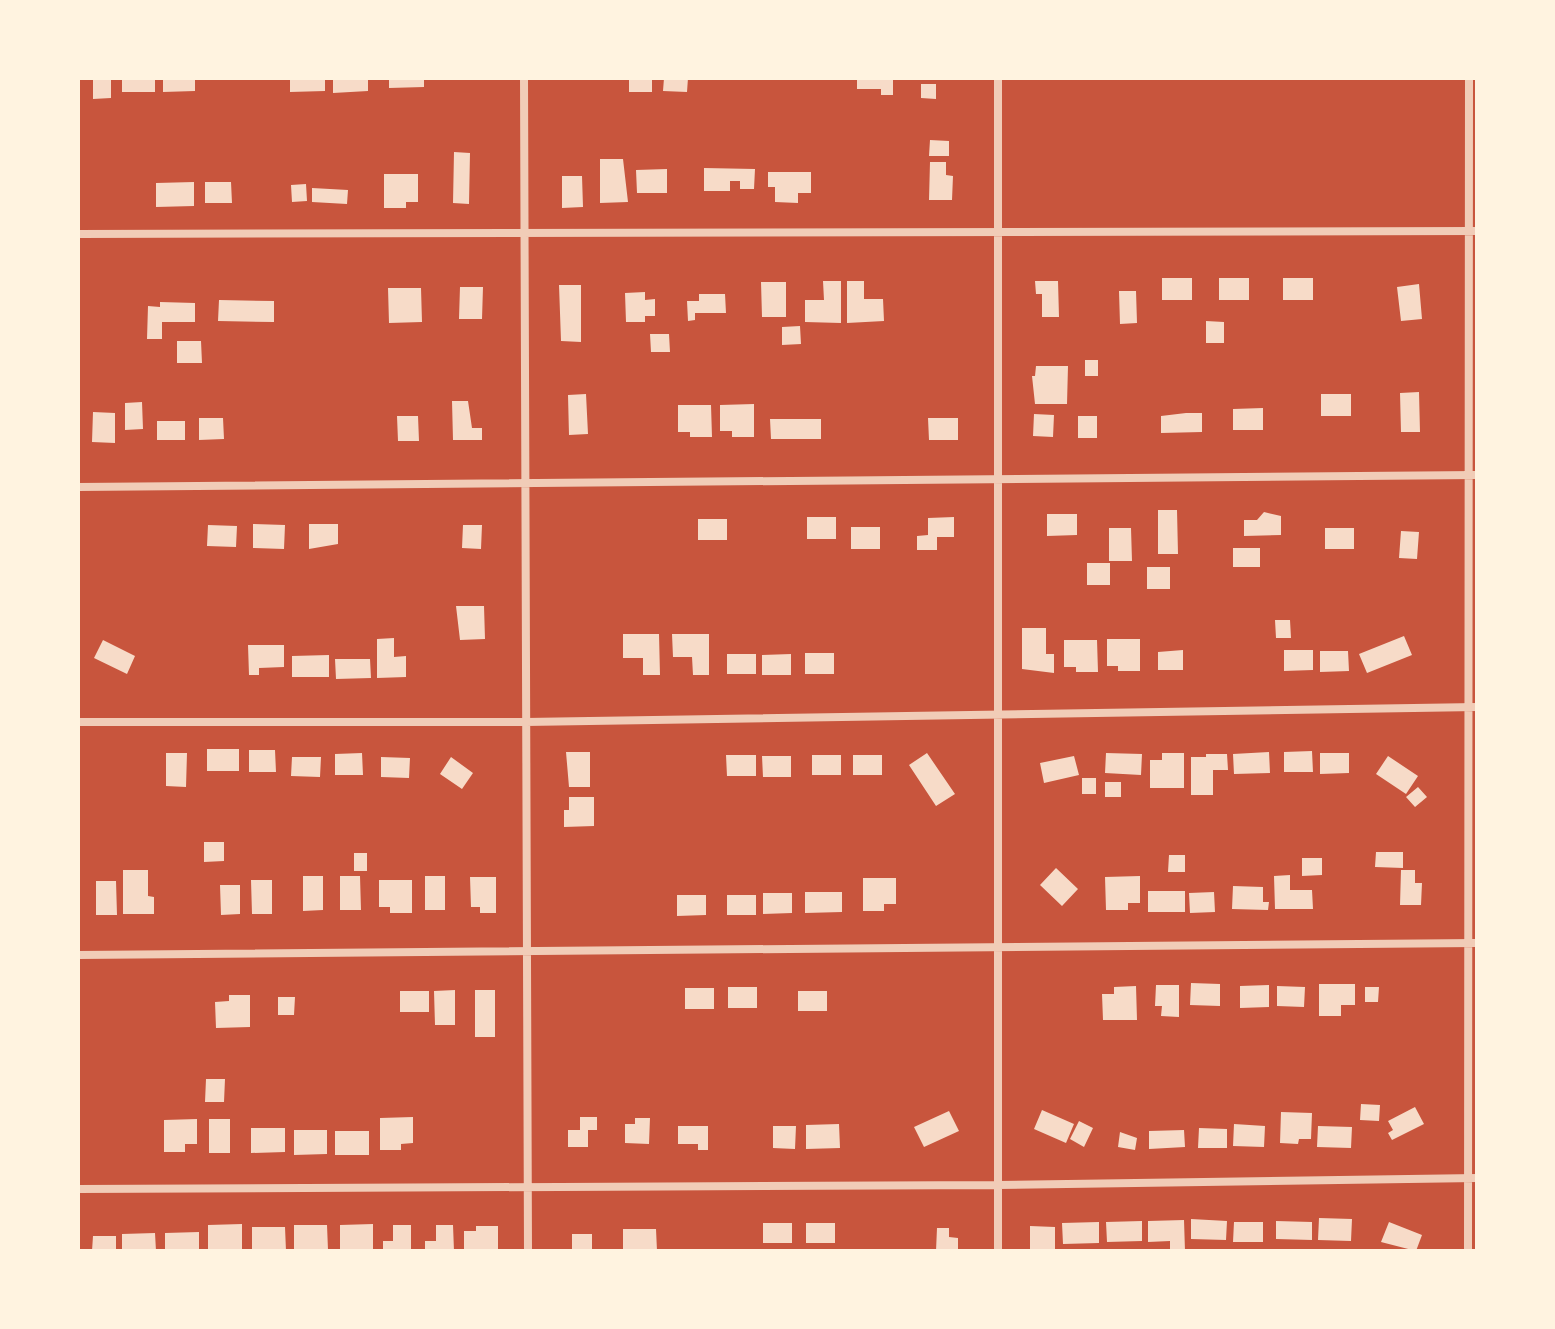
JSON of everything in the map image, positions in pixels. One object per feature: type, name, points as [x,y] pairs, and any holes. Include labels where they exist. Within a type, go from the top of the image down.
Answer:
[{"type":"street","points":[[524,78],[528,1251]]},
{"type":"street","points":[[998,78],[998,1251]]},
{"type":"street","points":[[1468,1251],[1473,1178],[1473,231],[1469,78]]},
{"type":"street","points":[[78,234],[1473,231]]},
{"type":"street","points":[[78,487],[1473,475]]},
{"type":"street","points":[[78,722],[526,722],[998,712],[1473,707]]},
{"type":"street","points":[[78,955],[1473,943]]},
{"type":"street","points":[[78,1189],[528,1189],[1473,1178]]},
{"type":"building","points":[[93,78],[111,78],[111,98],[93,99]]},
{"type":"building","points":[[122,78],[155,78],[155,92],[122,92]]},
{"type":"building","points":[[163,78],[195,78],[195,91],[163,92]]},
{"type":"building","points":[[290,78],[325,78],[325,91],[290,92]]},
{"type":"building","points":[[333,78],[368,78],[368,91],[333,93]]},
{"type":"building","points":[[389,78],[424,78],[424,87],[389,88]]},
{"type":"building","points":[[629,78],[652,78],[652,92],[629,92]]},
{"type":"building","points":[[664,78],[688,78],[687,92],[663,91]]},
{"type":"building","points":[[857,78],[893,78],[893,95],[881,95],[881,89],[857,89]]},
{"type":"building","points":[[921,84],[936,84],[936,99],[921,98]]},
{"type":"building","points":[[930,140],[949,141],[949,156],[929,156]]},
{"type":"building","points":[[454,152],[470,153],[469,204],[453,203]]},
{"type":"building","points":[[600,159],[623,159],[628,202],[600,203]]},
{"type":"building","points":[[930,162],[946,162],[946,175],[953,176],[952,200],[929,200]]},
{"type":"building","points":[[704,168],[755,169],[754,189],[740,189],[740,181],[730,181],[730,191],[704,191]]},
{"type":"building","points":[[667,169],[667,193],[637,193],[636,170]]},
{"type":"building","points":[[768,172],[811,172],[811,193],[798,193],[798,203],[775,202],[775,187],[768,187]]},
{"type":"building","points":[[384,174],[418,174],[418,202],[406,202],[406,208],[384,208]]},
{"type":"building","points":[[562,176],[582,176],[583,207],[562,208]]},
{"type":"building","points":[[194,182],[194,206],[156,207],[156,183]]},
{"type":"building","points":[[205,182],[231,182],[232,203],[205,203]]},
{"type":"building","points":[[306,184],[307,201],[292,202],[291,185]]},
{"type":"building","points":[[312,188],[348,190],[347,204],[312,202]]},
{"type":"building","points":[[1162,278],[1192,278],[1192,300],[1162,300]]},
{"type":"building","points":[[1219,278],[1249,278],[1249,300],[1219,300]]},
{"type":"building","points":[[1283,278],[1313,278],[1313,300],[1283,300]]},
{"type":"building","points":[[823,281],[841,281],[841,323],[805,322],[805,300],[824,300]]},
{"type":"building","points":[[847,281],[864,281],[864,299],[883,299],[884,321],[847,323]]},
{"type":"building","points":[[1035,281],[1058,281],[1059,317],[1042,317],[1042,294],[1036,294]]},
{"type":"building","points":[[761,282],[786,282],[786,317],[762,317]]},
{"type":"building","points":[[1419,284],[1422,319],[1401,321],[1397,287]]},
{"type":"building","points":[[559,285],[581,285],[581,342],[561,341]]},
{"type":"building","points":[[460,287],[483,287],[482,319],[459,319]]},
{"type":"building","points":[[388,288],[421,288],[422,322],[389,323]]},
{"type":"building","points":[[1119,291],[1136,291],[1137,323],[1120,324]]},
{"type":"building","points":[[645,292],[645,300],[655,299],[655,316],[645,316],[645,322],[626,322],[625,293]]},
{"type":"building","points":[[699,294],[725,294],[726,313],[695,313],[695,320],[688,321],[687,301],[699,301]]},
{"type":"building","points":[[219,300],[274,301],[274,322],[218,321]]},
{"type":"building","points":[[160,302],[195,303],[195,322],[162,322],[162,339],[147,339],[148,306],[160,307]]},
{"type":"building","points":[[1206,321],[1224,322],[1224,343],[1206,343]]},
{"type":"building","points":[[800,326],[801,344],[782,345],[782,327]]},
{"type":"building","points":[[650,334],[669,334],[670,352],[651,352]]},
{"type":"building","points":[[177,341],[201,341],[202,363],[177,363]]},
{"type":"building","points":[[1085,360],[1098,360],[1098,376],[1085,376]]},
{"type":"building","points":[[1036,366],[1068,366],[1067,404],[1035,404],[1032,376],[1035,376]]},
{"type":"building","points":[[1419,392],[1420,432],[1401,432],[1400,393]]},
{"type":"building","points":[[586,394],[588,434],[569,435],[568,395]]},
{"type":"building","points":[[1321,394],[1351,394],[1351,416],[1321,416]]},
{"type":"building","points":[[452,401],[468,401],[472,428],[482,428],[482,440],[453,440]]},
{"type":"building","points":[[142,402],[143,429],[125,430],[125,403]]},
{"type":"building","points":[[754,404],[754,437],[732,437],[732,431],[720,431],[720,405]]},
{"type":"building","points":[[678,405],[711,405],[712,437],[690,437],[690,432],[678,432]]},
{"type":"building","points":[[1263,408],[1263,430],[1233,430],[1233,409]]},
{"type":"building","points":[[93,412],[115,413],[115,443],[92,442]]},
{"type":"building","points":[[1202,413],[1202,432],[1161,433],[1161,416]]},
{"type":"building","points":[[1034,414],[1054,415],[1053,437],[1033,436]]},
{"type":"building","points":[[397,416],[418,416],[419,441],[398,441]]},
{"type":"building","points":[[1078,416],[1097,416],[1097,438],[1078,438]]},
{"type":"building","points":[[199,418],[223,418],[224,439],[199,440]]},
{"type":"building","points":[[928,418],[958,418],[958,440],[929,440]]},
{"type":"building","points":[[770,419],[821,419],[821,439],[771,439]]},
{"type":"building","points":[[157,421],[185,421],[185,440],[157,440]]},
{"type":"building","points":[[1158,510],[1177,510],[1178,554],[1158,554]]},
{"type":"building","points":[[1264,512],[1281,516],[1281,535],[1244,536],[1244,520],[1257,520]]},
{"type":"building","points":[[1047,514],[1077,514],[1077,535],[1047,536]]},
{"type":"building","points":[[807,517],[836,517],[836,539],[807,539]]},
{"type":"building","points":[[954,517],[954,537],[937,537],[937,550],[917,550],[917,536],[928,535],[928,518]]},
{"type":"building","points":[[698,519],[727,519],[727,540],[698,540]]},
{"type":"building","points":[[253,524],[285,525],[284,549],[253,548]]},
{"type":"building","points":[[309,524],[338,524],[338,544],[309,549]]},
{"type":"building","points":[[208,525],[237,526],[236,547],[207,546]]},
{"type":"building","points":[[463,525],[482,525],[481,549],[462,548]]},
{"type":"building","points":[[851,527],[880,527],[880,549],[851,549]]},
{"type":"building","points":[[1109,528],[1131,528],[1132,561],[1109,561]]},
{"type":"building","points":[[1325,528],[1354,528],[1354,549],[1325,549]]},
{"type":"building","points":[[1401,531],[1419,532],[1417,559],[1399,558]]},
{"type":"building","points":[[1233,548],[1260,548],[1260,567],[1233,567]]},
{"type":"building","points":[[1087,563],[1110,563],[1110,585],[1087,585]]},
{"type":"building","points":[[1147,567],[1170,567],[1170,589],[1147,589]]},
{"type":"building","points":[[456,606],[484,606],[485,639],[460,640]]},
{"type":"building","points":[[1275,620],[1290,620],[1291,638],[1276,638]]},
{"type":"building","points":[[1022,628],[1046,628],[1046,654],[1054,654],[1054,673],[1022,669]]},
{"type":"building","points":[[623,634],[659,634],[660,675],[643,675],[643,658],[623,658]]},
{"type":"building","points":[[672,634],[709,634],[709,675],[693,675],[692,657],[673,657]]},
{"type":"building","points":[[1404,636],[1412,655],[1367,673],[1359,654]]},
{"type":"building","points":[[394,638],[394,657],[406,656],[406,677],[377,678],[377,639]]},
{"type":"building","points":[[1107,639],[1140,639],[1140,671],[1118,671],[1118,666],[1107,666]]},
{"type":"building","points":[[103,640],[135,656],[127,674],[94,658]]},
{"type":"building","points":[[1064,640],[1097,640],[1098,672],[1076,672],[1076,667],[1064,667]]},
{"type":"building","points":[[248,645],[284,645],[284,667],[259,668],[259,675],[249,675]]},
{"type":"building","points":[[1183,650],[1183,670],[1158,670],[1158,652]]},
{"type":"building","points":[[1284,650],[1313,650],[1313,670],[1284,671]]},
{"type":"building","points":[[1320,651],[1348,651],[1349,671],[1320,672]]},
{"type":"building","points":[[805,653],[834,653],[834,674],[805,674]]},
{"type":"building","points":[[727,654],[756,654],[756,674],[727,674]]},
{"type":"building","points":[[791,654],[791,675],[762,675],[762,655]]},
{"type":"building","points":[[329,655],[329,677],[292,677],[292,656]]},
{"type":"building","points":[[335,659],[370,659],[371,678],[336,679]]},
{"type":"building","points":[[207,749],[239,749],[239,771],[207,771]]},
{"type":"building","points":[[249,750],[275,750],[276,772],[249,772]]},
{"type":"building","points":[[1312,751],[1313,772],[1284,772],[1284,752]]},
{"type":"building","points":[[566,752],[590,752],[590,787],[569,787]]},
{"type":"building","points":[[1269,752],[1270,773],[1234,774],[1233,754]]},
{"type":"building","points":[[166,753],[187,753],[186,787],[166,786]]},
{"type":"building","points":[[362,753],[363,775],[335,775],[335,754]]},
{"type":"building","points":[[927,753],[955,794],[936,806],[909,765]]},
{"type":"building","points":[[1106,753],[1142,754],[1141,775],[1105,773]]},
{"type":"building","points":[[1162,753],[1184,753],[1184,788],[1150,788],[1150,760],[1162,760]]},
{"type":"building","points":[[1320,753],[1349,753],[1349,773],[1320,774]]},
{"type":"building","points":[[1206,754],[1227,754],[1228,770],[1213,770],[1213,795],[1191,795],[1191,757],[1206,757]]},
{"type":"building","points":[[726,755],[756,755],[756,776],[727,776]]},
{"type":"building","points":[[812,755],[841,755],[841,775],[812,775]]},
{"type":"building","points":[[853,755],[882,755],[882,775],[853,775]]},
{"type":"building","points":[[762,756],[791,756],[791,777],[763,777]]},
{"type":"building","points":[[1074,756],[1079,775],[1044,783],[1040,763]]},
{"type":"building","points":[[1388,756],[1418,776],[1406,794],[1376,774]]},
{"type":"building","points":[[292,757],[321,757],[320,777],[291,776]]},
{"type":"building","points":[[381,757],[410,758],[409,778],[381,777]]},
{"type":"building","points":[[451,757],[473,773],[462,789],[440,774]]},
{"type":"building","points":[[1082,778],[1096,778],[1096,794],[1082,794]]},
{"type":"building","points":[[1105,782],[1121,782],[1121,797],[1105,797]]},
{"type":"building","points":[[1418,787],[1427,797],[1415,807],[1406,797]]},
{"type":"building","points":[[569,797],[594,797],[594,826],[564,827],[564,810],[569,810]]},
{"type":"building","points":[[204,842],[224,842],[224,861],[204,862]]},
{"type":"building","points":[[1376,852],[1403,852],[1403,868],[1375,867]]},
{"type":"building","points":[[354,853],[367,853],[367,871],[354,871]]},
{"type":"building","points":[[1169,855],[1185,855],[1185,872],[1168,872]]},
{"type":"building","points":[[1302,858],[1322,858],[1322,875],[1302,876]]},
{"type":"building","points":[[1056,868],[1078,889],[1062,906],[1040,885]]},
{"type":"building","points":[[123,870],[148,870],[148,896],[154,897],[154,914],[123,914]]},
{"type":"building","points":[[1401,870],[1415,870],[1415,883],[1422,883],[1421,905],[1400,905]]},
{"type":"building","points":[[1290,875],[1290,890],[1312,890],[1313,909],[1275,909],[1274,876]]},
{"type":"building","points":[[303,876],[323,876],[323,910],[303,911]]},
{"type":"building","points":[[340,876],[360,876],[361,910],[340,910]]},
{"type":"building","points":[[425,876],[445,876],[445,910],[425,910]]},
{"type":"building","points":[[1140,876],[1140,903],[1128,903],[1128,910],[1106,910],[1105,877]]},
{"type":"building","points":[[470,877],[496,877],[496,913],[480,913],[480,907],[471,907]]},
{"type":"building","points":[[863,878],[896,878],[896,904],[884,904],[884,911],[863,911]]},
{"type":"building","points":[[251,880],[272,880],[272,914],[252,914]]},
{"type":"building","points":[[379,880],[412,880],[412,913],[390,913],[390,907],[379,907]]},
{"type":"building","points":[[96,881],[116,881],[117,915],[96,915]]},
{"type":"building","points":[[220,885],[240,885],[240,914],[221,915]]},
{"type":"building","points":[[1233,886],[1263,887],[1263,902],[1269,902],[1268,910],[1232,909]]},
{"type":"building","points":[[1148,891],[1185,891],[1185,912],[1148,912]]},
{"type":"building","points":[[805,892],[842,892],[842,912],[805,913]]},
{"type":"building","points":[[1214,892],[1215,912],[1190,913],[1189,893]]},
{"type":"building","points":[[763,893],[792,893],[792,913],[763,914]]},
{"type":"building","points":[[677,895],[706,895],[706,915],[677,916]]},
{"type":"building","points":[[727,895],[756,895],[756,915],[727,915]]},
{"type":"building","points":[[1191,983],[1220,984],[1220,1006],[1190,1005]]},
{"type":"building","points":[[1319,984],[1355,984],[1355,1005],[1341,1005],[1341,1016],[1319,1016]]},
{"type":"building","points":[[1156,985],[1179,985],[1179,1017],[1161,1016],[1162,1006],[1155,1006]]},
{"type":"building","points":[[1269,985],[1269,1007],[1240,1008],[1240,986]]},
{"type":"building","points":[[1136,986],[1137,1020],[1103,1020],[1102,994],[1114,994],[1114,987]]},
{"type":"building","points":[[1277,986],[1305,987],[1304,1007],[1277,1006]]},
{"type":"building","points":[[728,987],[757,987],[757,1008],[728,1008]]},
{"type":"building","points":[[1365,987],[1379,987],[1378,1002],[1365,1002]]},
{"type":"building","points":[[685,988],[714,988],[714,1009],[685,1009]]},
{"type":"building","points":[[455,990],[455,1025],[435,1025],[434,991]]},
{"type":"building","points":[[475,990],[495,990],[495,1037],[475,1037]]},
{"type":"building","points":[[400,991],[429,991],[429,1012],[400,1012]]},
{"type":"building","points":[[798,991],[827,991],[827,1011],[798,1011]]},
{"type":"building","points":[[229,995],[250,995],[250,1027],[216,1028],[215,1002],[229,1001]]},
{"type":"building","points":[[278,997],[295,997],[294,1015],[278,1015]]},
{"type":"building","points":[[206,1079],[225,1079],[224,1102],[205,1102]]},
{"type":"building","points":[[1361,1104],[1380,1105],[1379,1121],[1360,1120]]},
{"type":"building","points":[[1415,1107],[1424,1124],[1392,1140],[1388,1133],[1393,1130],[1388,1121]]},
{"type":"building","points":[[1042,1110],[1074,1124],[1066,1143],[1034,1129]]},
{"type":"building","points":[[949,1111],[959,1131],[924,1147],[914,1127]]},
{"type":"building","points":[[1281,1112],[1312,1113],[1311,1139],[1299,1139],[1298,1144],[1280,1143]]},
{"type":"building","points":[[413,1117],[413,1143],[401,1144],[401,1150],[380,1150],[380,1118]]},
{"type":"building","points":[[580,1117],[597,1117],[597,1130],[588,1130],[588,1147],[568,1147],[568,1130],[580,1130]]},
{"type":"building","points":[[635,1118],[650,1118],[649,1144],[625,1143],[625,1124],[635,1124]]},
{"type":"building","points":[[197,1119],[197,1144],[185,1144],[185,1152],[164,1152],[164,1120]]},
{"type":"building","points":[[209,1119],[230,1119],[230,1153],[209,1153]]},
{"type":"building","points":[[1079,1121],[1093,1128],[1084,1147],[1070,1139]]},
{"type":"building","points":[[839,1124],[840,1148],[806,1149],[806,1125]]},
{"type":"building","points":[[1234,1124],[1265,1126],[1264,1147],[1233,1146]]},
{"type":"building","points":[[678,1126],[708,1126],[708,1150],[698,1150],[698,1144],[678,1144]]},
{"type":"building","points":[[773,1126],[796,1126],[795,1149],[773,1148]]},
{"type":"building","points":[[1318,1126],[1352,1127],[1351,1148],[1317,1147]]},
{"type":"building","points":[[251,1128],[285,1128],[285,1152],[251,1153]]},
{"type":"building","points":[[1199,1128],[1227,1129],[1227,1148],[1198,1148]]},
{"type":"building","points":[[294,1130],[327,1130],[327,1154],[294,1155]]},
{"type":"building","points":[[1184,1130],[1185,1147],[1149,1149],[1149,1131]]},
{"type":"building","points":[[335,1131],[369,1131],[369,1155],[335,1155]]},
{"type":"building","points":[[1120,1132],[1137,1138],[1135,1150],[1118,1147]]},
{"type":"building","points":[[1319,1218],[1352,1219],[1351,1241],[1318,1240]]},
{"type":"building","points":[[1191,1219],[1227,1221],[1226,1240],[1191,1239]]},
{"type":"building","points":[[1184,1220],[1185,1251],[1170,1251],[1170,1241],[1148,1242],[1148,1221]]},
{"type":"building","points":[[1142,1221],[1142,1241],[1107,1242],[1106,1222]]},
{"type":"building","points":[[1276,1221],[1312,1222],[1312,1240],[1276,1239]]},
{"type":"building","points":[[1099,1222],[1099,1243],[1063,1244],[1062,1223]]},
{"type":"building","points":[[1234,1222],[1263,1222],[1263,1242],[1233,1242]]},
{"type":"building","points":[[1389,1222],[1422,1235],[1416,1251],[1381,1242]]},
{"type":"building","points":[[763,1223],[792,1223],[792,1243],[763,1243]]},
{"type":"building","points":[[806,1223],[835,1223],[835,1243],[806,1243]]},
{"type":"building","points":[[242,1224],[242,1249],[208,1249],[208,1225]]},
{"type":"building","points":[[373,1224],[373,1249],[340,1249],[340,1225]]},
{"type":"building","points":[[294,1225],[327,1225],[328,1250],[294,1250]]},
{"type":"building","points":[[393,1225],[411,1225],[411,1251],[383,1251],[383,1241],[393,1241]]},
{"type":"building","points":[[436,1225],[453,1225],[454,1251],[425,1251],[425,1241],[436,1241]]},
{"type":"building","points":[[476,1226],[498,1226],[498,1251],[464,1251],[464,1231],[476,1231]]},
{"type":"building","points":[[1030,1226],[1055,1227],[1055,1251],[1030,1251]]},
{"type":"building","points":[[252,1227],[285,1227],[286,1251],[252,1251]]},
{"type":"building","points":[[937,1228],[949,1228],[949,1237],[958,1238],[958,1251],[936,1251]]},
{"type":"building","points":[[623,1229],[656,1229],[657,1251],[623,1251]]},
{"type":"building","points":[[199,1232],[199,1251],[165,1251],[165,1233]]},
{"type":"building","points":[[155,1233],[156,1251],[122,1251],[122,1234]]},
{"type":"building","points":[[572,1234],[592,1234],[592,1251],[572,1251]]},
{"type":"building","points":[[93,1236],[116,1236],[116,1251],[92,1251]]}]
